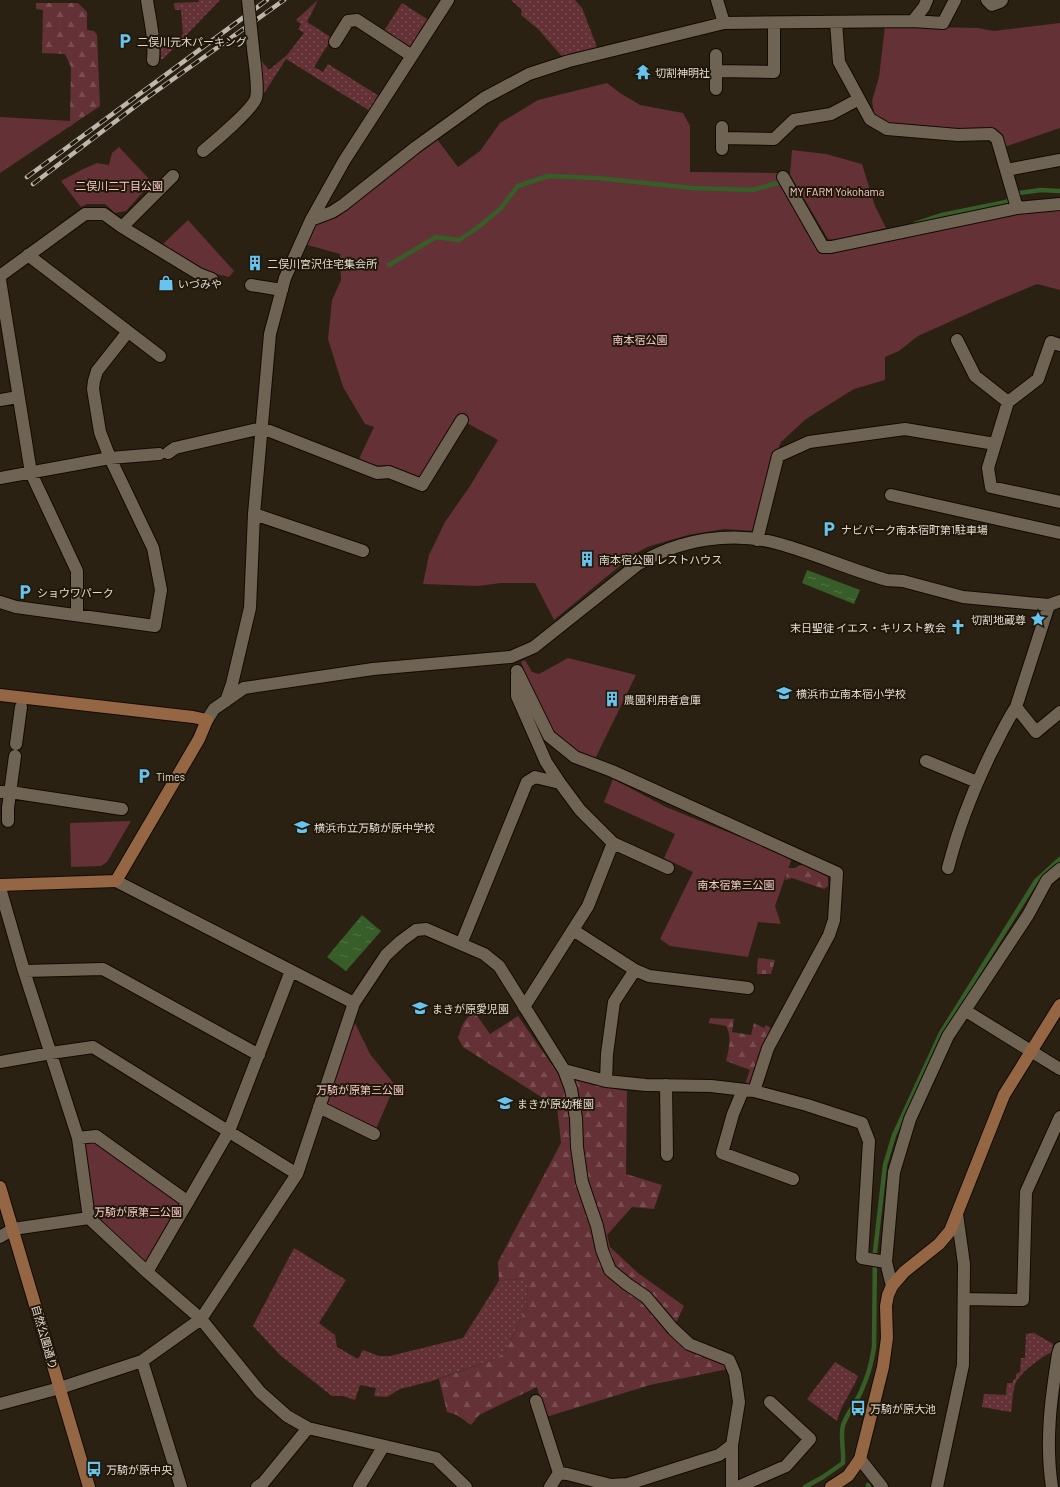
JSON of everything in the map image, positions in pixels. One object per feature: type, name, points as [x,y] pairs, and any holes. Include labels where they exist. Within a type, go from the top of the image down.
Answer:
[{"type":"street","points":[[146,0],[153,26],[155,46],[154,60]]},
{"type":"street","points":[[203,151],[245,112],[256,99],[257,90],[248,0]]},
{"type":"street","points":[[226,701],[232,684],[250,608],[254,514],[270,334],[285,278],[311,220],[344,161],[448,0]]},
{"type":"street","points":[[717,0],[724,23]]},
{"type":"street","points":[[913,21],[924,7],[927,0]]},
{"type":"street","points":[[311,220],[332,212],[343,205],[416,147],[484,98],[529,74],[576,59],[724,23],[913,21],[943,23],[955,0]]},
{"type":"street","points":[[986,0],[992,5],[1002,0]]},
{"type":"street","points":[[335,42],[348,21],[357,20],[412,56]]},
{"type":"street","points":[[836,22],[839,62],[870,119],[887,129],[958,135],[991,134],[997,139],[1017,208]]},
{"type":"street","points":[[716,71],[774,72],[774,23]]},
{"type":"street","points":[[716,55],[716,89]]},
{"type":"street","points":[[722,138],[774,139],[794,120],[831,114],[859,99]]},
{"type":"street","points":[[1006,170],[1060,160]]},
{"type":"street","points":[[122,227],[173,176]]},
{"type":"street","points":[[783,177],[823,247],[832,247],[1017,208],[1060,204]]},
{"type":"street","points":[[0,276],[85,214],[104,214],[122,227],[199,274],[212,278]]},
{"type":"street","points":[[28,255],[127,333],[160,356]]},
{"type":"street","points":[[0,280],[31,473],[76,571],[77,615]]},
{"type":"street","points":[[251,285],[282,290]]},
{"type":"street","points":[[0,602],[16,607],[155,626],[161,590],[153,548],[110,458],[100,432],[93,390],[97,371],[127,333]]},
{"type":"street","points":[[957,340],[975,376],[1008,402]]},
{"type":"street","points":[[1060,344],[1051,342],[1038,379],[1008,402],[988,468],[991,487],[1060,502]]},
{"type":"street","points":[[0,400],[18,397]]},
{"type":"street","points":[[0,478],[110,458],[164,453],[175,448],[262,428],[376,473],[389,472],[422,485],[462,420]]},
{"type":"street","points":[[757,540],[778,456],[809,442],[904,429],[995,444]]},
{"type":"street","points":[[892,495],[1060,533]]},
{"type":"street","points":[[254,514],[363,551]]},
{"type":"street","points":[[116,881],[199,739],[207,720],[214,709],[244,688],[373,669],[511,656],[534,647],[637,565],[651,556],[666,550],[695,542],[726,537],[757,540],[779,543],[887,580],[903,580],[963,597],[1055,603]]},
{"type":"street","points":[[948,868],[955,841],[977,782],[1016,707],[1060,590]]},
{"type":"street","points":[[511,656],[517,672],[549,736],[575,757],[620,775],[837,873],[834,920],[829,935],[768,1048],[749,1091],[733,1114],[722,1154],[793,1179]]},
{"type":"street","points":[[517,672],[517,696],[546,762],[580,810],[613,843],[668,868]]},
{"type":"street","points":[[0,695],[193,717],[207,720]]},
{"type":"street","points":[[8,821],[5,792],[15,750],[21,707]]},
{"type":"street","points":[[1016,707],[1036,732],[1060,712]]},
{"type":"street","points":[[926,760],[977,782]]},
{"type":"street","points":[[461,944],[527,782],[535,777],[560,783]]},
{"type":"street","points":[[5,792],[122,809]]},
{"type":"street","points":[[524,1007],[588,906],[613,843]]},
{"type":"street","points":[[892,1286],[878,1261],[894,1172],[910,1119],[948,1036],[966,1011],[1028,915],[1047,880],[1060,869]]},
{"type":"street","points":[[354,1003],[116,881],[0,887],[24,971],[78,1138],[89,1218],[147,1272],[201,1319],[260,1392],[286,1416],[308,1428],[383,1447],[436,1458],[458,1484]]},
{"type":"street","points":[[0,1404],[60,1388],[142,1361],[201,1319],[297,1174],[354,1003],[386,955],[416,930],[426,929],[484,954],[499,966],[564,1070],[571,1089],[576,1118],[577,1148],[582,1182],[597,1226],[602,1250],[610,1270],[646,1297],[673,1329],[689,1344],[729,1360],[735,1374],[739,1402],[732,1445],[732,1487]]},
{"type":"street","points":[[573,930],[634,970],[649,976],[748,988]]},
{"type":"street","points":[[24,971],[103,969],[259,1055]]},
{"type":"street","points":[[606,1081],[607,1054],[614,1002],[634,970]]},
{"type":"street","points":[[147,1272],[230,1131],[292,971]]},
{"type":"street","points":[[831,1487],[848,1476],[860,1459],[883,1367],[887,1338],[886,1306],[888,1295],[892,1286],[904,1272],[939,1244],[950,1231],[1004,1095],[1060,1004]]},
{"type":"street","points":[[966,1011],[1060,1069]]},
{"type":"street","points":[[0,1062],[93,1047],[297,1174]]},
{"type":"street","points":[[564,1070],[606,1081],[646,1085],[711,1086],[749,1091],[807,1106],[862,1123],[869,1141],[862,1258],[878,1261]]},
{"type":"street","points":[[666,1085],[667,1155]]},
{"type":"street","points":[[319,1107],[374,1134]]},
{"type":"street","points":[[964,1299],[1023,1300],[1026,1192],[1060,1117]]},
{"type":"street","points":[[78,1138],[96,1136],[188,1202]]},
{"type":"street","name":"自然公園通り","points":[[0,1187],[88,1487]]},
{"type":"street","points":[[937,1487],[963,1365],[964,1264],[957,1214]]},
{"type":"street","points":[[0,1237],[13,1229],[89,1218]]},
{"type":"street","points":[[1059,1351],[1060,1369]]},
{"type":"street","points":[[1052,1487],[1048,1435],[1051,1398],[1059,1351]]},
{"type":"street","points":[[142,1361],[181,1487]]},
{"type":"street","points":[[536,1400],[559,1473]]},
{"type":"street","points":[[738,1487],[786,1466],[810,1439],[770,1402]]},
{"type":"street","points":[[258,1487],[263,1483],[308,1428]]},
{"type":"street","points":[[559,1473],[611,1485],[628,1484],[719,1455],[732,1445]]},
{"type":"street","points":[[359,1487],[383,1447]]},
{"type":"street","points":[[860,1459],[882,1487]]},
{"type":"street","points":[[550,1487],[559,1473]]},
{"type":"green space","points":[[199,0],[220,0],[163,59],[161,59],[161,38],[178,39],[183,34],[181,10],[175,10],[174,3],[198,2]]},
{"type":"green space","points":[[318,0],[307,22],[332,38],[314,67],[323,72],[328,64],[379,96],[370,111],[286,59],[261,98],[257,56],[269,70],[287,55],[304,33],[298,29],[301,24],[296,20]]},
{"type":"green space","points":[[511,0],[575,0],[582,8],[598,50],[565,60],[538,29],[521,15],[522,10]]},
{"type":"green space","points":[[36,3],[78,3],[87,12],[87,30],[94,31],[97,35],[100,106],[0,173],[0,122],[70,122],[71,67],[65,54],[42,53],[43,10],[36,9]]},
{"type":"green space","points":[[402,3],[430,21],[412,50],[384,31]]},
{"type":"green space","points":[[1060,23],[1060,128],[1004,147],[1001,135],[889,123],[879,118],[874,113],[872,101],[879,77],[885,26],[978,28],[994,31]]},
{"type":"green space","name":"南本宿公園","points":[[607,83],[640,105],[683,113],[690,126],[690,172],[779,173],[820,245],[1010,215],[1060,209],[1060,290],[1037,284],[918,336],[899,351],[885,357],[885,380],[854,389],[806,419],[781,442],[776,454],[755,531],[724,529],[688,535],[647,547],[633,555],[554,620],[535,583],[501,583],[478,586],[423,584],[429,555],[445,522],[470,486],[498,440],[456,417],[421,476],[413,476],[390,465],[375,466],[359,459],[374,427],[365,424],[343,387],[328,339],[332,300],[341,280],[340,254],[304,244],[316,222],[436,138],[458,167],[480,151],[500,123],[538,100]]},
{"type":"green space","points":[[0,117],[71,121],[73,124],[0,171]]},
{"type":"green space","name":"二俣川二丁目公園","points":[[119,147],[152,182],[126,211],[115,213],[105,204],[87,204],[81,207],[61,181],[97,163],[109,165],[112,153]]},
{"type":"green space","name":"MY FARM Yokohama","points":[[792,150],[826,154],[862,164],[875,206],[886,228],[835,240],[828,239],[790,175]]},
{"type":"green space","points":[[188,220],[234,271],[229,277],[207,272],[163,244]]},
{"type":"green space","points":[[568,658],[636,675],[595,759],[578,751],[562,741],[556,735],[538,704],[521,662],[525,660],[532,672],[539,674]]},
{"type":"green space","name":"南本宿第三公園","points":[[613,779],[666,807],[792,858],[775,906],[781,924],[758,922],[748,957],[670,946],[660,939],[693,872],[664,858],[675,834],[604,802]]},
{"type":"green space","points":[[131,821],[107,862],[101,866],[71,867],[70,823]]},
{"type":"green space","points":[[804,864],[828,877],[828,886],[824,889],[792,878],[785,880],[788,868],[795,868]]},
{"type":"green space","points":[[758,958],[775,960],[771,974],[757,974]]},
{"type":"green space","points":[[475,1013],[490,1034],[518,1016],[559,1075],[594,1085],[627,1091],[626,1174],[662,1185],[654,1209],[632,1207],[607,1235],[610,1247],[638,1273],[684,1306],[671,1333],[722,1359],[728,1369],[650,1385],[546,1417],[537,1387],[479,1415],[471,1425],[457,1415],[447,1412],[439,1379],[495,1359],[505,1352],[526,1308],[528,1287],[522,1280],[508,1279],[499,1281],[498,1262],[561,1143],[557,1107],[463,1047],[458,1038],[465,1020]]},
{"type":"green space","points":[[710,1018],[734,1019],[732,1032],[751,1035],[754,1023],[764,1028],[766,1025],[774,1030],[752,1088],[744,1087],[750,1070],[726,1061],[729,1048],[729,1034],[726,1026],[709,1023]]},
{"type":"green space","name":"万騎が原第三公園","points":[[353,1019],[370,1054],[395,1085],[376,1129],[327,1107],[326,1099]]},
{"type":"green space","name":"万騎が原第二公園","points":[[96,1141],[183,1203],[146,1265],[94,1216],[83,1142]]},
{"type":"green space","points":[[294,1248],[346,1280],[319,1323],[335,1335],[337,1347],[358,1359],[363,1350],[379,1356],[390,1356],[463,1338],[499,1281],[508,1279],[523,1280],[528,1287],[526,1308],[505,1352],[495,1359],[432,1381],[400,1389],[387,1397],[374,1396],[376,1388],[360,1385],[355,1400],[343,1396],[332,1396],[280,1355],[253,1326]]},
{"type":"green space","points":[[1034,1333],[1053,1344],[1052,1352],[1033,1364],[1017,1380],[1013,1391],[1011,1412],[982,1407],[984,1394],[1006,1395],[1007,1383],[1013,1383],[1013,1380],[1016,1378],[1016,1374],[1020,1372],[1021,1358],[1025,1358],[1026,1334]]},
{"type":"green space","points":[[835,1362],[858,1376],[841,1409],[837,1421],[807,1399]]},
{"type":"water","points":[[807,570],[860,590],[854,604],[802,583]]},
{"type":"water","points":[[362,915],[381,931],[346,971],[327,957]]},
{"type":"waterway","points":[[389,265],[436,237],[459,240],[477,228],[500,209],[518,186],[548,176],[598,178],[692,188],[753,190],[784,181]]},
{"type":"waterway","points":[[915,224],[942,215],[1006,202],[1019,193],[1041,190],[1060,191]]},
{"type":"waterway","points":[[805,1487],[843,1463],[843,1425],[860,1394],[871,1363],[874,1347],[875,1252],[885,1165],[894,1135],[941,1033],[1036,881],[1060,859]]},
{"type":"railway","points":[[27,177],[267,0]]},
{"type":"railway","points":[[33,184],[141,102],[284,0]]},
{"type":"place","name":"二俣川元木パーキング","points":[[125,41]]},
{"type":"place","name":"切割神明社","points":[[643,72]]},
{"type":"place","name":"二俣川宮沢住宅集会所","points":[[255,263]]},
{"type":"place","name":"いづみや","points":[[166,283]]},
{"type":"place","name":"ナビパーク南本宿町第1駐車場","points":[[829,529]]},
{"type":"place","name":"南本宿公園 レストハウス","points":[[587,559]]},
{"type":"place","name":"ショウワパーク","points":[[25,592]]},
{"type":"place","name":"切割地蔵尊","points":[[1038,619]]},
{"type":"place","name":"末日聖徒 イエス・キリスト教会","points":[[958,627]]},
{"type":"place","name":"横浜市立南本宿小学校","points":[[784,693]]},
{"type":"place","name":"農園利用者倉庫","points":[[612,699]]},
{"type":"place","name":"Times","points":[[144,776]]},
{"type":"place","name":"横浜市立万騎が原中学校","points":[[302,827]]},
{"type":"place","name":"まきが原愛児園","points":[[420,1008]]},
{"type":"place","name":"まきが原幼稚園","points":[[505,1103]]},
{"type":"place","name":"万騎が原大池","points":[[858,1408]]},
{"type":"place","name":"万騎が原中央","points":[[94,1469]]}]
